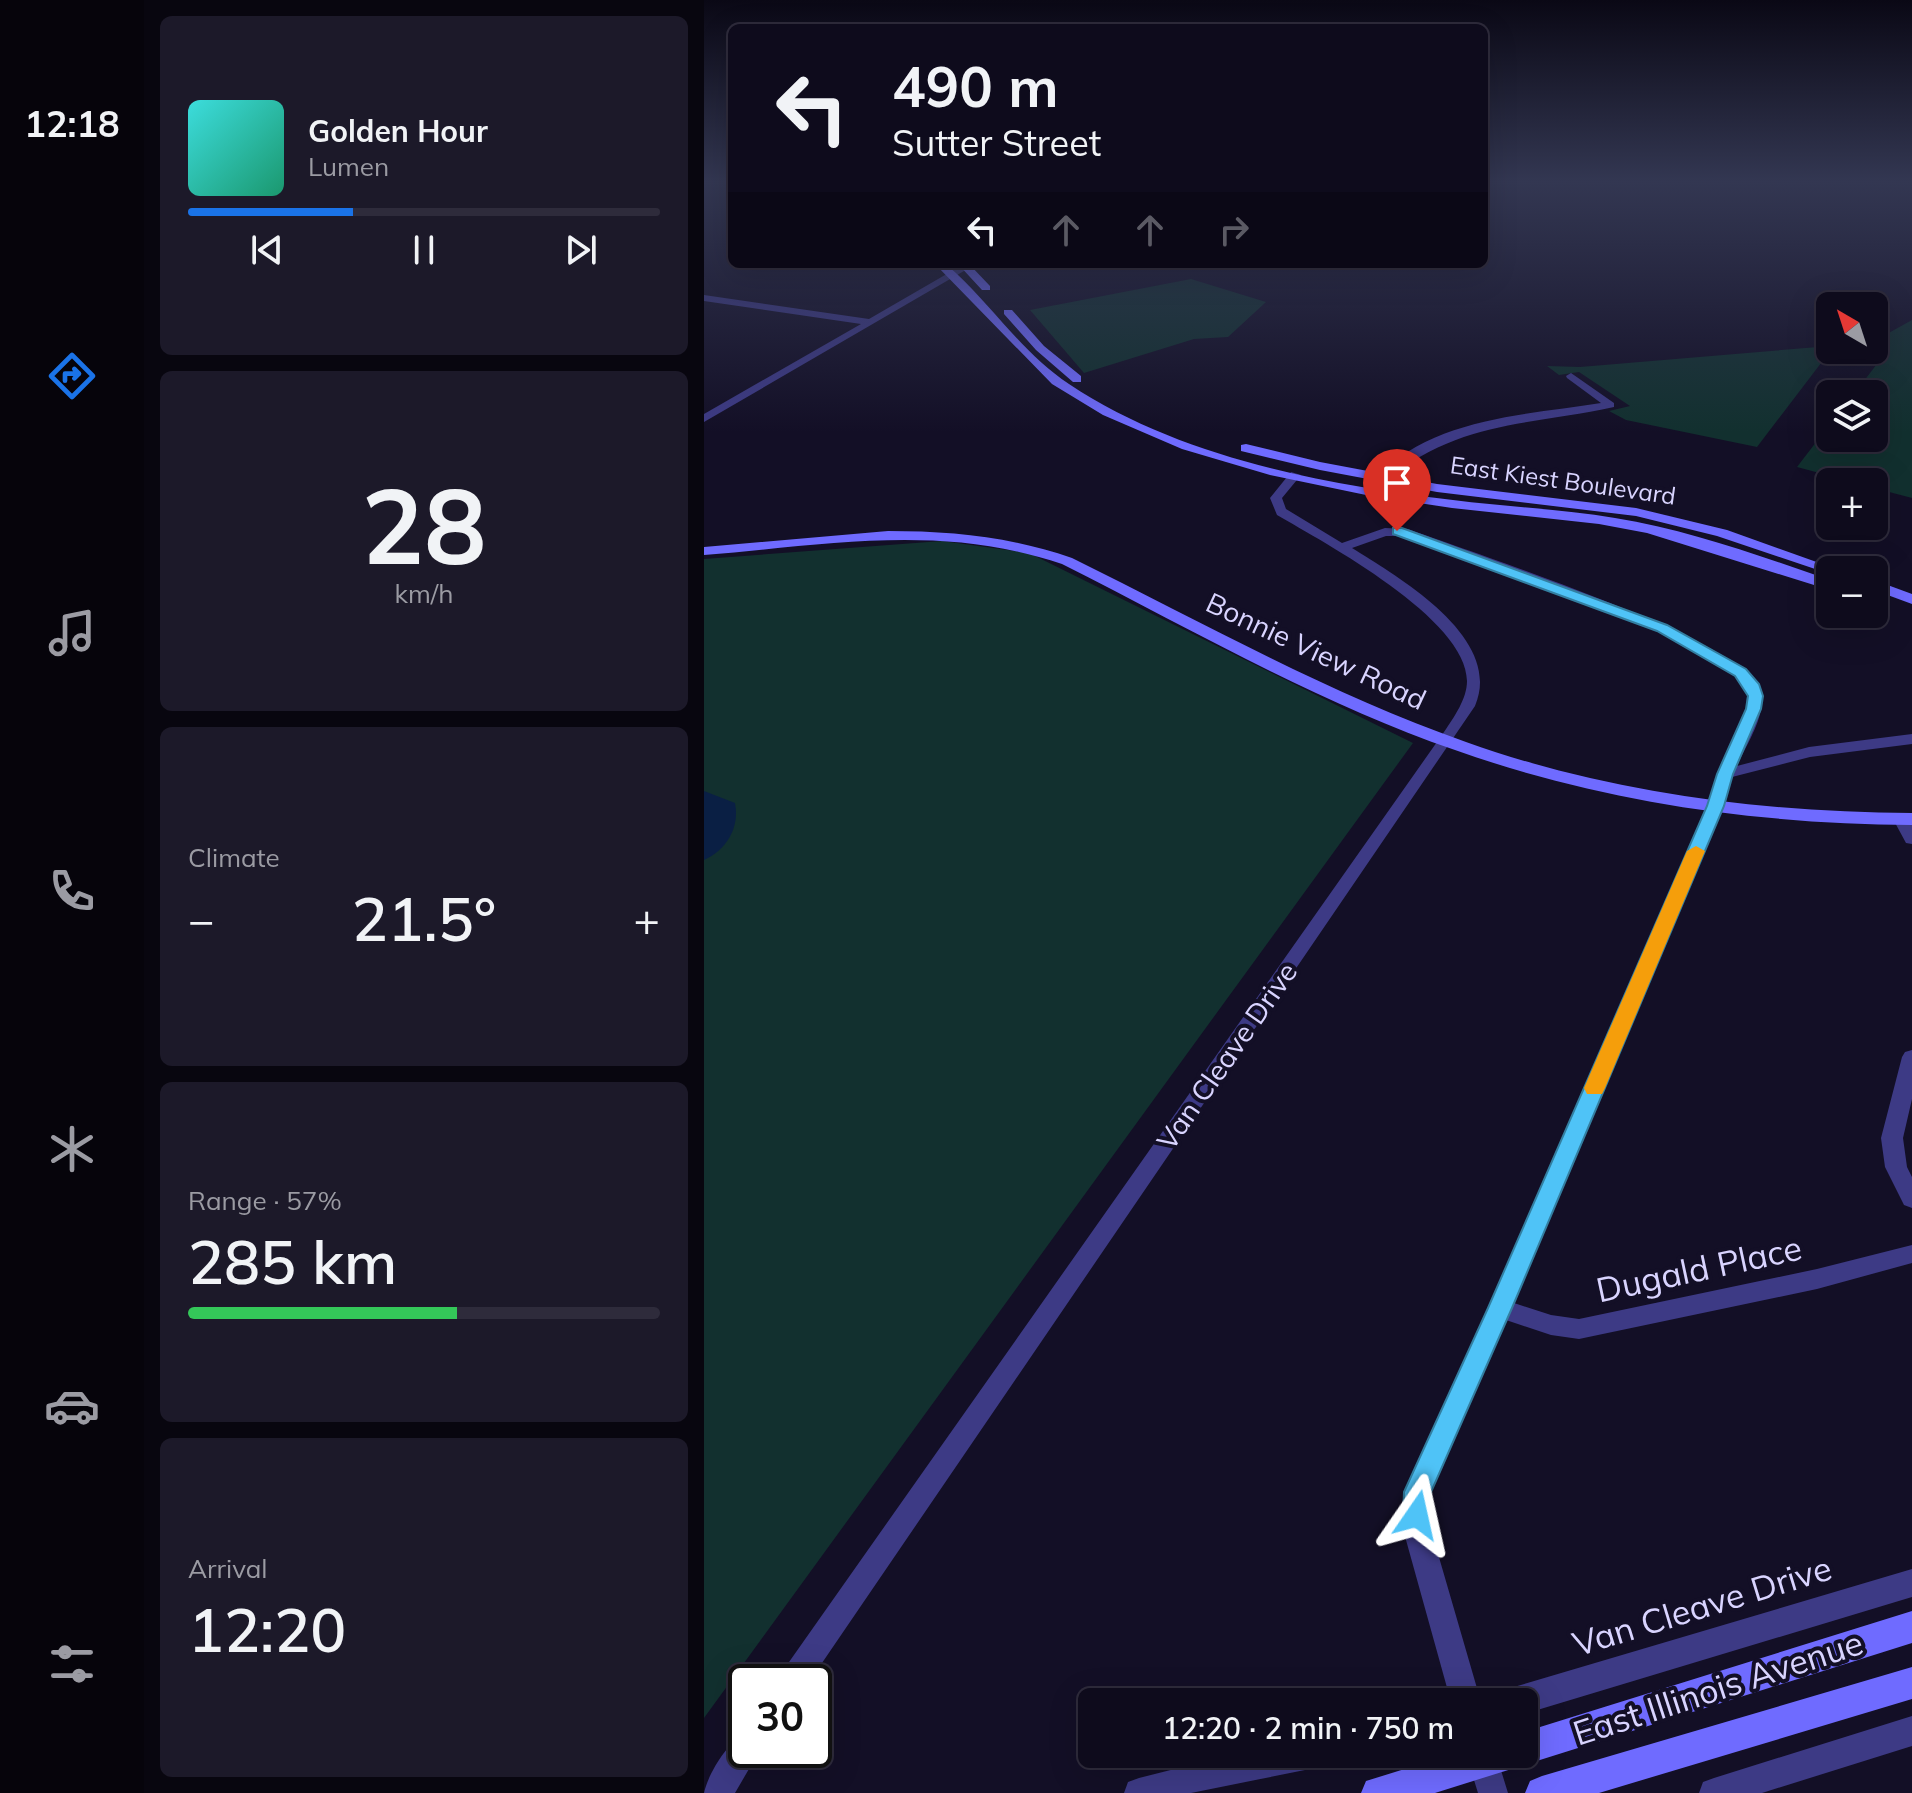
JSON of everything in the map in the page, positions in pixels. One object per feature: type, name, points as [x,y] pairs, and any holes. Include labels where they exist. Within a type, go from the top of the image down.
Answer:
[{"type":"main road","name":"East Kiest Boulevard","points":[[943,268],[1043,371],[1108,412],[1170,439],[1295,475],[1450,503],[1622,524],[1706,544],[1816,580]]},
{"type":"main road","points":[[952,278],[968,278],[990,293],[969,268]]},
{"type":"main road","name":"East Kiest Boulevard","points":[[1001,304],[1056,364],[1085,385],[1143,414],[1220,442],[1437,488],[1636,512],[1722,533],[1816,565]]},
{"type":"main road","points":[[1069,389],[1085,385]]},
{"type":"main road","name":"Bonnie View Road","points":[[704,551],[916,535],[956,535],[1017,543],[1067,561],[1357,704],[1446,741],[1555,773],[1715,806],[1906,819]]},
{"type":"main road","points":[[1888,590],[1912,599]]},
{"type":"main road","points":[[1888,604],[1912,612]]},
{"type":"main road","name":"East Illinois Avenue","points":[[1538,1745],[1912,1627]]},
{"type":"main road","name":"East Illinois Avenue","points":[[1542,1793],[1912,1683]]},
{"type":"main road","points":[[1378,1793],[1484,1768]]},
{"type":"street","points":[[704,419],[868,322],[952,278],[964,268]]},
{"type":"street","points":[[704,298],[868,322]]},
{"type":"street","points":[[1382,478],[1415,450],[1461,433],[1610,405],[1571,376]]},
{"type":"street","name":"Van Cleave Drive","points":[[805,1664],[1446,741],[1471,694],[1475,681],[1474,665],[1428,606],[1281,512],[1277,506],[1279,491],[1295,475]]},
{"type":"street","points":[[1340,548],[1385,532],[1403,532],[1662,628],[1727,663],[1751,684],[1755,696],[1754,709],[1725,774],[1715,806],[1500,1308],[1417,1492],[1420,1540],[1462,1688]]},
{"type":"street","points":[[1725,774],[1809,752],[1912,739]]},
{"type":"street","points":[[1906,819],[1912,839]]},
{"type":"street","points":[[1912,1057],[1892,1138],[1896,1167],[1912,1199]]},
{"type":"street","name":"Dugald Place","points":[[1500,1308],[1551,1325],[1579,1329],[1802,1283],[1912,1254]]},
{"type":"street","name":"Van Cleave Drive","points":[[1538,1695],[1912,1583]]},
{"type":"street","points":[[1714,1793],[1912,1731]]},
{"type":"street","points":[[718,1793],[734,1768]]},
{"type":"street","points":[[1139,1793],[1239,1768]]},
{"type":"green space","points":[[1191,279],[1266,302],[1228,337],[1194,339],[1084,373],[1030,310]]},
{"type":"green space","points":[[1912,320],[1912,498],[1888,492],[1888,468],[1816,468],[1816,472],[1797,467],[1816,442],[1816,452],[1888,452],[1888,380],[1865,380],[1877,364],[1888,364],[1888,333]]},
{"type":"green space","points":[[1816,347],[1816,364],[1820,364],[1757,447],[1626,420],[1609,411],[1630,406],[1579,372],[1559,375],[1547,366],[1580,367]]},
{"type":"green space","points":[[942,541],[1029,553],[1413,743],[743,1664],[728,1664],[728,1685],[704,1718],[704,559]]},
{"type":"water","points":[[704,791],[735,803],[736,812],[730,837],[719,850],[704,860]]},
{"type":"slow traffic","points":[[1594,1088],[1696,851]]},
{"type":"route","points":[[1397,531],[1662,628],[1741,672],[1751,684],[1755,696],[1754,709],[1725,774],[1715,806],[1500,1308],[1417,1492],[1417,1515]]}]
